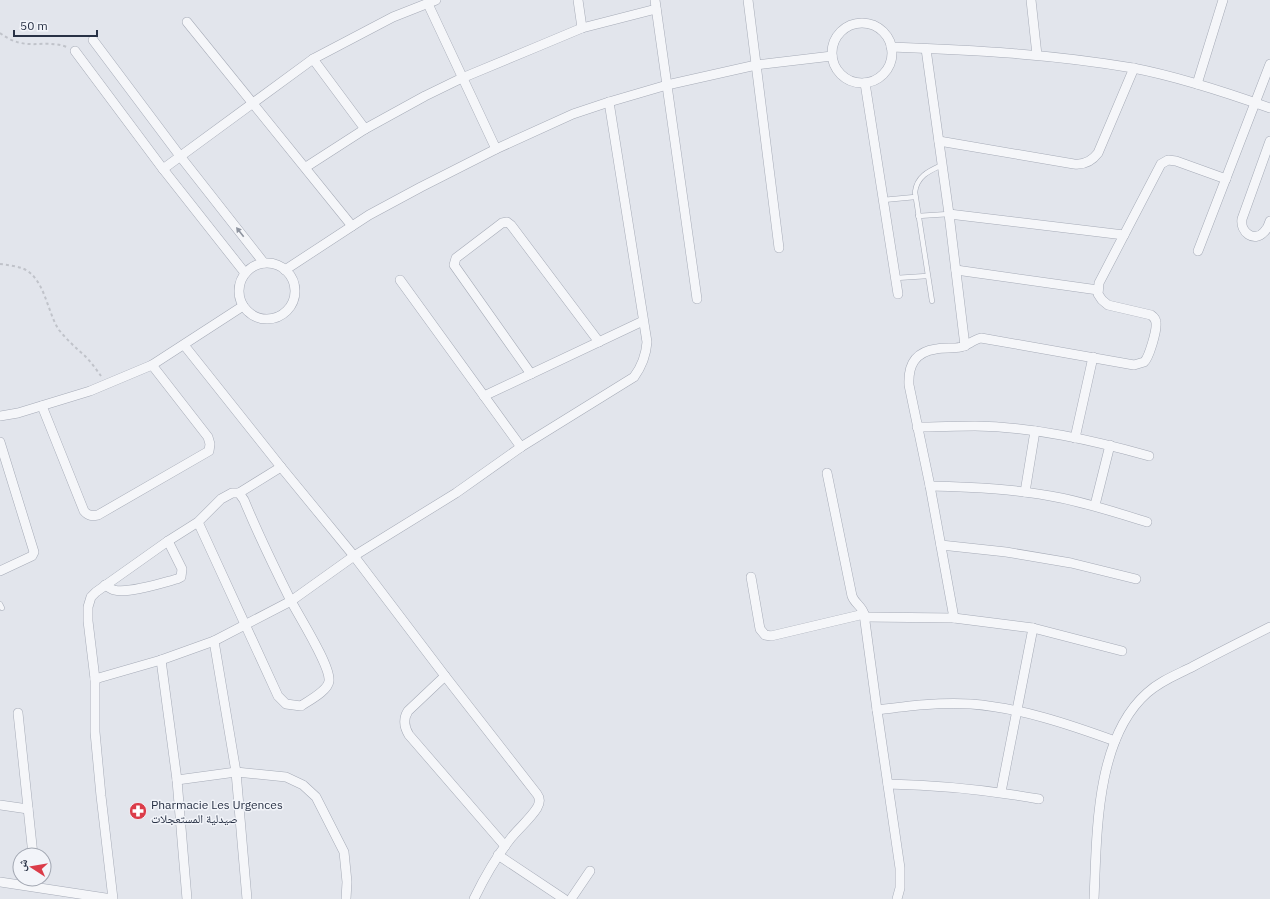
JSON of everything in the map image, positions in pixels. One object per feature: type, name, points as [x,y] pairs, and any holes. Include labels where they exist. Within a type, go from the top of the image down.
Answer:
[{"type":"street","points":[[578,0],[582,28]]},
{"type":"street","points":[[748,0],[779,248]]},
{"type":"street","points":[[1031,0],[1036,55]]},
{"type":"street","points":[[1197,84],[1223,0]]},
{"type":"street","points":[[163,168],[313,59],[393,17],[432,2],[462,78],[496,149]]},
{"type":"street","points":[[306,167],[365,129],[425,96],[462,78],[582,28],[655,4],[697,299]]},
{"type":"street","points":[[187,22],[254,102],[352,226]]},
{"type":"street","points":[[862,23],[872,25],[881,30],[888,38],[891,47],[892,57],[883,75],[865,83],[848,79],[841,74],[835,66],[832,56],[836,38],[843,30],[852,25],[862,23]]},
{"type":"street","points":[[94,40],[180,156],[264,263]]},
{"type":"street","points":[[891,47],[1036,55],[1134,68],[1197,84],[1270,108]]},
{"type":"street","points":[[926,48],[949,214],[965,346]]},
{"type":"street","points":[[75,51],[163,168],[245,273]]},
{"type":"street","points":[[285,270],[352,226],[421,186],[572,114],[667,85],[756,65],[832,56]]},
{"type":"street","points":[[313,59],[365,129]]},
{"type":"street","points":[[1198,251],[1270,64]]},
{"type":"street","points":[[939,141],[1074,164],[1083,164],[1092,160],[1098,153],[1134,68]]},
{"type":"street","points":[[865,83],[898,294]]},
{"type":"street","points":[[95,679],[161,660],[214,641],[291,601],[354,556],[456,493],[521,447],[634,377],[642,365],[647,342],[609,102]]},
{"type":"street","points":[[1270,141],[1242,219],[1242,227],[1246,234],[1250,236],[1257,236],[1264,233],[1270,221]]},
{"type":"street","points":[[954,618],[930,486],[908,381],[910,368],[914,360],[921,354],[928,351],[965,346],[977,339],[987,338],[1134,365],[1144,362],[1149,357],[1156,325],[1155,319],[1151,315],[1105,303],[1100,297],[1098,290],[1099,283],[1159,167],[1164,162],[1176,161],[1226,180]]},
{"type":"street","points":[[949,214],[1124,235]]},
{"type":"street","points":[[531,374],[454,265],[456,258],[502,222],[507,222],[511,225],[599,342]]},
{"type":"street","points":[[264,263],[279,266],[285,270],[291,277],[294,286],[294,296],[291,305],[285,312],[277,317],[267,319],[249,313],[243,306],[239,289],[245,273],[251,268],[264,263]]},
{"type":"street","points":[[956,270],[1098,290]]},
{"type":"street","points":[[400,280],[521,447]]},
{"type":"street","points":[[0,416],[18,413],[42,406],[108,384],[152,365],[243,306]]},
{"type":"street","points":[[484,396],[643,321]]},
{"type":"street","points":[[184,345],[354,556],[539,797],[538,808],[504,846],[474,899]]},
{"type":"street","points":[[1075,438],[1093,358]]},
{"type":"street","points":[[42,406],[84,511],[90,515],[98,515],[209,451],[210,444],[208,437],[152,365]]},
{"type":"street","points":[[917,427],[976,426],[1035,431],[1110,445],[1149,456]]},
{"type":"street","points":[[1025,492],[1035,431]]},
{"type":"street","points":[[0,442],[34,552],[32,556],[0,571]]},
{"type":"street","points":[[1095,505],[1110,445]]},
{"type":"street","points":[[52,886],[113,899],[95,732],[95,679],[88,621],[88,607],[91,597],[168,541],[198,522],[221,500],[232,493],[239,493],[281,467]]},
{"type":"street","points":[[827,473],[852,596],[861,608],[864,616],[900,868],[900,888],[897,899]]},
{"type":"street","points":[[930,486],[978,487],[1060,497],[1095,505],[1147,522]]},
{"type":"street","points":[[198,522],[278,696],[286,704],[300,706],[327,688],[330,677],[322,657],[291,601],[244,500],[239,493]]},
{"type":"street","points":[[105,586],[115,590],[125,591],[177,580],[181,577],[182,569],[168,541]]},
{"type":"street","points":[[941,545],[1006,552],[1064,562],[1136,579]]},
{"type":"street","points":[[751,577],[760,629],[765,635],[771,636],[864,616],[954,618],[1033,628],[1122,651]]},
{"type":"street","points":[[1094,899],[1100,801],[1107,768],[1115,742],[1130,712],[1138,702],[1158,684],[1270,627]]},
{"type":"street","points":[[1001,792],[1033,628]]},
{"type":"street","points":[[214,641],[236,772],[247,899]]},
{"type":"street","points":[[161,660],[177,780],[187,899]]},
{"type":"street","points":[[445,676],[408,711],[405,718],[405,727],[409,735],[504,846]]},
{"type":"street","points":[[877,710],[923,704],[970,704],[1017,710],[1062,722],[1115,742]]},
{"type":"street","points":[[18,714],[32,847]]},
{"type":"street","points":[[177,780],[236,772],[286,777],[303,785],[316,797],[344,852],[347,882],[346,899]]},
{"type":"street","points":[[888,784],[934,785],[1001,792],[1039,800]]},
{"type":"street","points":[[0,805],[28,809]]},
{"type":"street","points":[[498,855],[564,899]]},
{"type":"street","points":[[571,899],[590,871]]},
{"type":"street","points":[[0,882],[12,882]]},
{"type":"lane","points":[[932,301],[915,197],[916,186],[922,176],[942,165]]},
{"type":"lane","points":[[883,200],[915,197]]},
{"type":"lane","points":[[918,216],[949,214]]},
{"type":"lane","points":[[896,278],[928,276]]},
{"type":"path","points":[[0,33],[22,44],[56,45],[75,51]]},
{"type":"path","points":[[0,264],[24,269],[33,275],[39,284],[53,320],[59,329],[86,357],[108,384]]},
{"type":"place","name":"Pharmacie Les Urgences صيدلية المستعجلات","points":[[138,811]]}]
